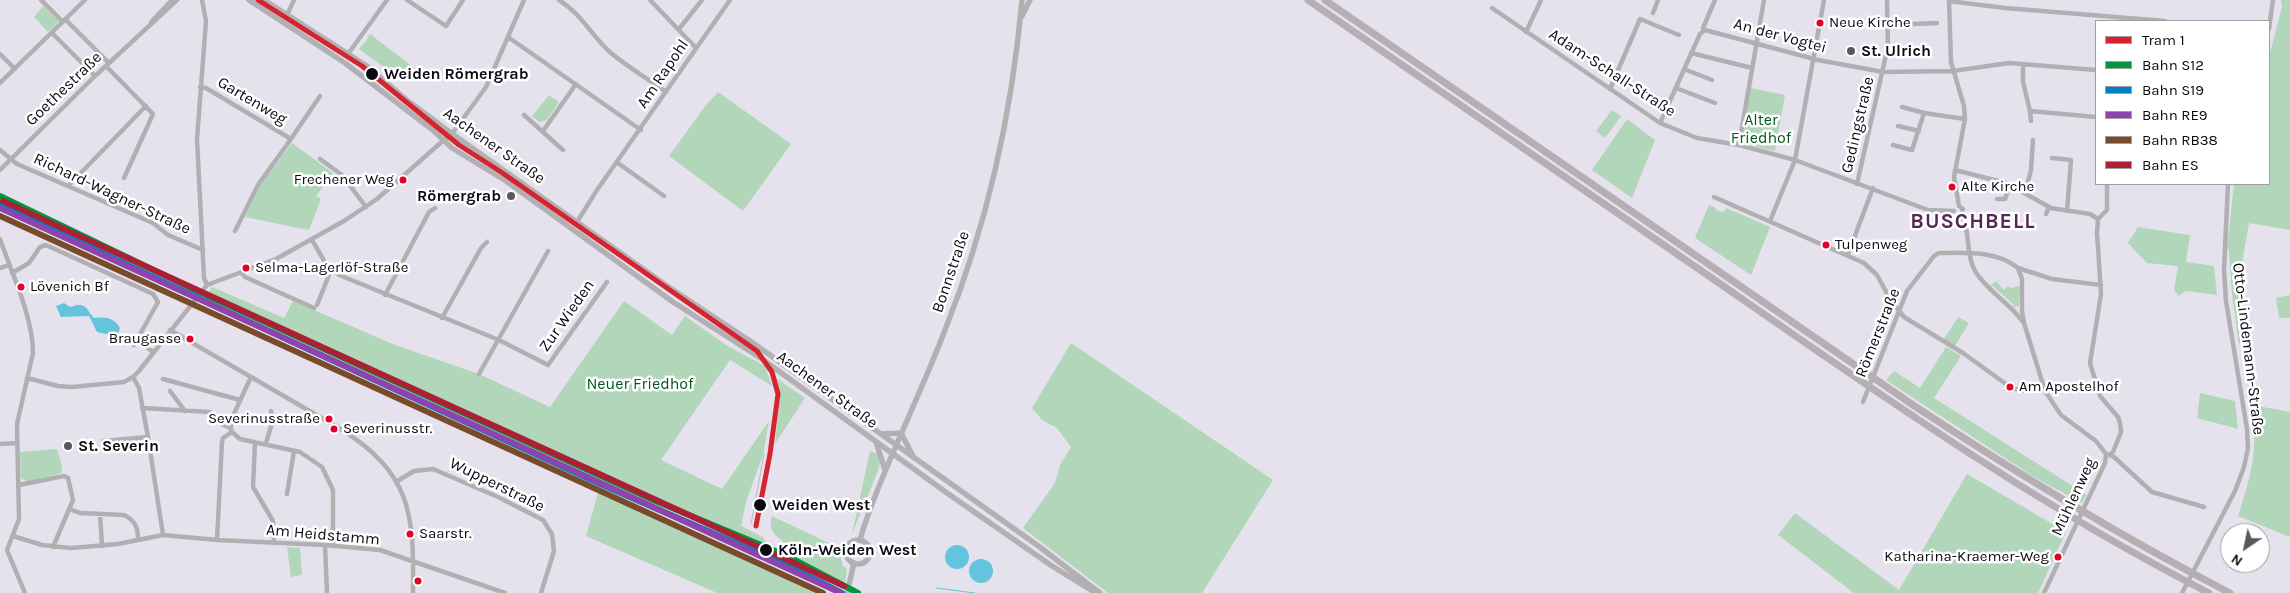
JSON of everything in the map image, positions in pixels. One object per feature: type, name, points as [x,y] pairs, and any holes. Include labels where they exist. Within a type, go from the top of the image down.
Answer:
[{"type":"highway","points":[[1308,0],[1873,390],[2014,483],[2209,593]]},
{"type":"highway","points":[[1325,0],[1878,382],[1999,462],[2088,516],[2230,593]]},
{"type":"main road","name":"Aachener Straße","points":[[249,0],[340,60],[461,154],[506,181],[576,233],[670,299],[762,359],[892,454],[1052,566],[1096,593]]},
{"type":"main road","name":"Aachener Straße","points":[[264,0],[372,70],[451,134],[913,456],[1100,593]]},
{"type":"main road","name":"Bonnstraße","points":[[860,540],[892,454],[952,313],[984,214],[1012,84],[1022,0]]},
{"type":"main road","points":[[1020,21],[1030,0]]},
{"type":"main road","points":[[564,223],[573,224],[577,222],[576,233]]},
{"type":"main road","points":[[670,299],[682,303],[686,300],[684,297]]},
{"type":"main road","points":[[881,434],[902,433],[913,456]]},
{"type":"main road","points":[[876,442],[886,470]]},
{"type":"main road","points":[[860,540],[868,545],[870,554],[862,563],[854,563],[848,558],[846,550],[853,541],[860,540]]},
{"type":"main road","points":[[847,593],[854,563]]},
{"type":"street","points":[[40,0],[108,64],[152,111],[153,118],[124,178]]},
{"type":"street","points":[[0,83],[85,0]]},
{"type":"street","name":"Goethestraße","points":[[147,27],[172,0]]},
{"type":"street","name":"Goethestraße","points":[[0,170],[95,76],[177,0]]},
{"type":"street","points":[[202,0],[206,21],[197,147],[204,278],[207,285]]},
{"type":"street","points":[[287,15],[294,0]]},
{"type":"street","points":[[348,54],[387,0]]},
{"type":"street","points":[[407,0],[446,26],[459,10],[463,0]]},
{"type":"street","points":[[27,378],[58,386],[72,387],[124,382],[133,377],[207,285],[276,259],[312,240],[366,207],[451,134],[479,99],[524,0]]},
{"type":"street","points":[[560,0],[580,16],[598,40],[612,53],[666,92]]},
{"type":"street","points":[[650,0],[696,48]]},
{"type":"street","points":[[679,30],[702,0]]},
{"type":"street","name":"Am Rapohl","points":[[577,222],[597,190],[618,163],[730,0]]},
{"type":"street","points":[[1526,32],[1541,0]]},
{"type":"street","points":[[1653,13],[1658,0]]},
{"type":"street","points":[[1703,28],[1715,0]]},
{"type":"street","points":[[1739,145],[1764,0]]},
{"type":"street","points":[[1770,221],[1795,160],[1824,0]]},
{"type":"street","name":"Gedingstraße","points":[[1857,184],[1888,46],[1887,0]]},
{"type":"street","points":[[2024,323],[1979,277],[1968,253],[1966,228],[1960,214],[1962,209],[1959,206],[1954,177],[1965,119],[1962,99],[1953,71],[1950,48],[1949,0],[2155,20]]},
{"type":"street","points":[[2270,22],[2273,0]]},
{"type":"street","name":"Adam-Schall-Straße","points":[[1492,8],[1660,123],[1697,138],[1739,145],[1795,160],[1928,210],[1954,211]]},
{"type":"street","points":[[1610,89],[1640,19],[1679,35]]},
{"type":"street","points":[[1888,25],[1937,23]]},
{"type":"street","name":"An der Vogtei","points":[[1660,123],[1691,52],[1700,34],[1706,30],[1814,58],[1883,72],[1953,71],[2006,63],[2095,70]]},
{"type":"street","points":[[52,33],[95,76]]},
{"type":"street","points":[[508,37],[640,130]]},
{"type":"street","points":[[1691,52],[1752,68]]},
{"type":"street","points":[[0,54],[15,69]]},
{"type":"street","points":[[2024,64],[2023,82],[2031,121]]},
{"type":"street","points":[[1684,69],[1712,80]]},
{"type":"street","points":[[543,131],[576,84]]},
{"type":"street","name":"Gartenweg","points":[[200,86],[291,139]]},
{"type":"street","points":[[1676,88],[1715,103]]},
{"type":"street","name":"Gartenweg","points":[[234,232],[258,185],[320,96]]},
{"type":"street","points":[[68,186],[146,106]]},
{"type":"street","points":[[1902,107],[1924,113],[1965,119]]},
{"type":"street","points":[[2030,111],[2095,117]]},
{"type":"street","points":[[1893,145],[1912,150],[1924,113]]},
{"type":"street","points":[[524,115],[563,150]]},
{"type":"street","points":[[1898,126],[1919,131]]},
{"type":"street","points":[[2025,193],[2031,170],[2034,140]]},
{"type":"street","points":[[0,150],[10,160]]},
{"type":"street","points":[[2052,158],[2071,160],[2066,211]]},
{"type":"street","points":[[320,159],[342,175],[366,207]]},
{"type":"street","name":"Richard-Wagner-Straße","points":[[10,160],[153,224],[168,235],[203,250]]},
{"type":"street","points":[[618,163],[664,196]]},
{"type":"street","points":[[1955,170],[2010,185],[2048,207],[2090,214],[2098,219]]},
{"type":"street","points":[[1997,199],[2005,199],[2010,185]]},
{"type":"street","points":[[2107,185],[2107,210],[2098,219],[2097,232],[2101,285],[2095,342],[2090,363],[2100,396],[2119,420],[2121,429],[2113,452],[2108,454],[2152,492],[2204,507]]},
{"type":"street","name":"Otto-Lindemann-Straße","points":[[2182,593],[2235,492],[2244,467],[2248,448],[2247,429],[2226,301],[2224,270],[2228,185]]},
{"type":"street","points":[[1848,254],[1873,188]]},
{"type":"street","points":[[1714,197],[1848,254],[1872,269],[1904,316],[1963,353],[2010,387],[2022,391],[2045,391]]},
{"type":"street","points":[[1959,206],[1954,211],[1956,214],[1960,214]]},
{"type":"street","points":[[2046,214],[2048,207]]},
{"type":"street","points":[[385,294],[429,212],[435,208]]},
{"type":"street","points":[[0,239],[32,340],[33,354],[17,418],[19,519],[13,536],[5,546],[25,593]]},
{"type":"street","points":[[312,240],[331,270],[498,340]]},
{"type":"street","points":[[442,318],[481,248],[487,242]]},
{"type":"street","points":[[12,273],[29,263],[40,247],[46,245],[154,294],[158,302],[136,343],[153,352]]},
{"type":"street","points":[[479,374],[548,251]]},
{"type":"street","name":"Römerstraße","points":[[1863,402],[1907,291],[1934,256],[1939,253],[1968,253],[1991,256],[2018,268],[2052,279],[2101,285]]},
{"type":"street","points":[[0,268],[9,265]]},
{"type":"street","points":[[2018,268],[2022,279],[2024,323]]},
{"type":"street","points":[[241,272],[245,276],[316,307],[331,270]]},
{"type":"street","name":"Zur Wieden","points":[[498,340],[548,365],[607,282]]},
{"type":"street","points":[[2014,311],[2019,311],[2022,306]]},
{"type":"street","name":"Mühlenweg","points":[[2024,323],[2045,391],[2061,415],[2096,442],[2108,454],[2044,593]]},
{"type":"street","points":[[170,330],[365,445],[377,456],[396,482],[407,504],[413,528],[413,593]]},
{"type":"street","points":[[133,377],[139,388],[163,535]]},
{"type":"street","points":[[217,540],[222,442],[223,438],[231,430],[231,420],[250,377]]},
{"type":"street","points":[[163,379],[240,400]]},
{"type":"street","points":[[170,391],[185,411]]},
{"type":"street","points":[[142,408],[212,413],[218,422],[231,430],[240,439],[294,450],[317,462],[331,481],[334,498],[333,545]]},
{"type":"street","points":[[266,443],[272,420],[271,411]]},
{"type":"street","points":[[103,441],[148,437]]},
{"type":"street","points":[[254,442],[253,487],[273,521],[274,543]]},
{"type":"street","points":[[0,444],[17,443]]},
{"type":"street","points":[[287,494],[294,450]]},
{"type":"street","name":"Wupperstraße","points":[[396,482],[414,471],[433,469],[498,497],[543,520],[552,534],[554,548],[541,593]]},
{"type":"street","points":[[19,485],[66,477],[73,497],[53,546]]},
{"type":"street","points":[[69,509],[80,513],[124,515],[130,518],[138,528],[138,540]]},
{"type":"street","points":[[100,514],[102,546]]},
{"type":"street","name":"Am Heidstamm","points":[[13,536],[53,546],[83,548],[163,535],[217,540],[333,545],[380,550],[505,593]]},
{"type":"street","points":[[325,545],[327,593]]},
{"type":"street","points":[[482,593],[484,586]]},
{"type":"green space","points":[[2281,0],[2290,0],[2290,230],[2249,223],[2241,267],[2239,297],[2239,312],[2246,341],[2239,345],[2232,295],[2229,251],[2227,248],[2234,185],[2270,185],[2270,53],[2282,7]]},
{"type":"green space","points":[[43,6],[59,21],[48,32],[34,17]]},
{"type":"green space","points":[[370,34],[413,67],[403,81],[359,49]]},
{"type":"green space","name":"Alter Friedhof","points":[[1751,88],[1785,95],[1775,151],[1742,143]]},
{"type":"green space","points":[[718,92],[791,144],[743,211],[669,156],[706,105]]},
{"type":"green space","points":[[549,95],[559,102],[547,120],[539,122],[532,116]]},
{"type":"green space","points":[[1612,110],[1621,116],[1605,138],[1596,131]]},
{"type":"green space","points":[[1627,119],[1655,140],[1632,198],[1592,170]]},
{"type":"green space","points":[[292,143],[333,173],[316,196],[321,199],[308,230],[245,217],[259,187]]},
{"type":"green space","points":[[1709,205],[1716,208],[1716,210],[1724,212],[1726,208],[1770,227],[1751,275],[1695,238]]},
{"type":"green space","points":[[2138,227],[2190,235],[2186,262],[2214,266],[2217,295],[2185,291],[2179,296],[2174,290],[2178,266],[2147,263],[2128,243]]},
{"type":"green space","points":[[1996,281],[2004,290],[2008,286],[2010,288],[2020,286],[2019,306],[2013,307],[2014,305],[1993,286],[1990,286]]},
{"type":"green space","name":"Neuer Friedhof","points":[[212,287],[284,318],[293,301],[395,345],[479,374],[550,407],[624,301],[672,335],[685,316],[726,345],[765,366],[772,386],[730,360],[661,460],[722,489],[769,421],[763,455],[746,502],[741,526],[763,537],[767,545],[670,505],[333,349],[217,298],[208,293]]},
{"type":"green space","points":[[2290,295],[2290,318],[2279,318],[2276,298]]},
{"type":"green space","points":[[1958,317],[1969,323],[1955,346],[1944,339]]},
{"type":"green space","points":[[1071,343],[1273,480],[1202,593],[1108,593],[1023,528],[1055,483],[1060,465],[1071,447],[1057,428],[1042,420],[1032,408]]},
{"type":"green space","points":[[1946,347],[1961,356],[1934,398],[2086,495],[2082,503],[2034,477],[1886,380],[1894,371],[1920,388]]},
{"type":"green space","points":[[776,378],[805,398],[775,444],[780,398]]},
{"type":"green space","points":[[2200,393],[2235,401],[2238,429],[2197,418]]},
{"type":"green space","points":[[2252,405],[2290,412],[2290,537],[2270,529],[2270,523],[2255,523],[2238,516],[2250,474],[2254,449]]},
{"type":"green space","points":[[57,449],[62,466],[61,473],[29,482],[21,478],[20,452]]},
{"type":"green space","points":[[870,451],[878,454],[880,463],[852,534]]},
{"type":"green space","points":[[1967,474],[2061,529],[2065,534],[2038,593],[1854,593],[1778,535],[1795,513],[1899,590]]},
{"type":"green space","points":[[599,489],[826,593],[717,593],[586,536]]},
{"type":"green space","points":[[772,516],[835,546],[843,566],[847,569],[845,583],[780,550],[783,541],[772,530]]},
{"type":"green space","points":[[287,547],[300,548],[302,575],[291,577]]},
{"type":"water","points":[[64,303],[70,307],[83,305],[94,318],[112,320],[120,328],[118,335],[114,336],[97,332],[89,316],[61,317],[56,306]]},
{"type":"water","points":[[957,545],[965,549],[969,557],[965,565],[957,569],[949,565],[945,557],[949,549]]},
{"type":"water","points":[[981,559],[989,563],[993,571],[989,579],[981,583],[973,579],[969,571],[973,563]]},
{"type":"waterway","points":[[936,588],[975,593]]},
{"type":"tram line","name":"1","points":[[258,0],[362,66],[459,145],[501,172],[757,351],[772,372],[778,394],[770,454],[756,526]]},
{"type":"tram line","points":[[751,524],[764,454]]},
{"type":"rail line","name":"S12","points":[[0,196],[193,289],[653,500],[785,555],[858,593]]},
{"type":"rail line","name":"ES","points":[[3,201],[844,586]]},
{"type":"rail line","name":"S19","points":[[0,204],[367,377],[587,478],[779,562],[842,593]]},
{"type":"rail line","name":"RE9","points":[[0,208],[841,593]]},
{"type":"rail line","name":"RB38","points":[[0,216],[823,593]]},
{"type":"place","name":"Neue Kirche","points":[[1820,23]]},
{"type":"place","name":"St. Ulrich","points":[[1851,51]]},
{"type":"place","name":"Weiden Römergrab","points":[[372,74]]},
{"type":"place","name":"Frechener Weg","points":[[403,180]]},
{"type":"place","name":"Alte Kirche","points":[[1952,187]]},
{"type":"place","name":"Römergrab","points":[[511,196]]},
{"type":"place","name":"Tulpenweg","points":[[1826,245]]},
{"type":"place","name":"Selma-Lagerlöf-Straße","points":[[246,268]]},
{"type":"place","name":"Lövenich Bf","points":[[21,287]]},
{"type":"place","name":"Braugasse","points":[[190,339]]},
{"type":"place","name":"Am Apostelhof","points":[[2010,387]]},
{"type":"place","name":"Severinusstraße","points":[[329,419]]},
{"type":"place","name":"Severinusstr.","points":[[334,429]]},
{"type":"place","name":"St. Severin","points":[[68,446]]},
{"type":"place","name":"Weiden West","points":[[760,505]]},
{"type":"place","name":"Saarstr.","points":[[410,534]]},
{"type":"place","name":"Köln-Weiden West","points":[[766,550]]},
{"type":"place","name":"Katharina-Kraemer-Weg","points":[[2058,557]]},
{"type":"district","name":"BUSCHBELL","points":[[1973,222]]}]
